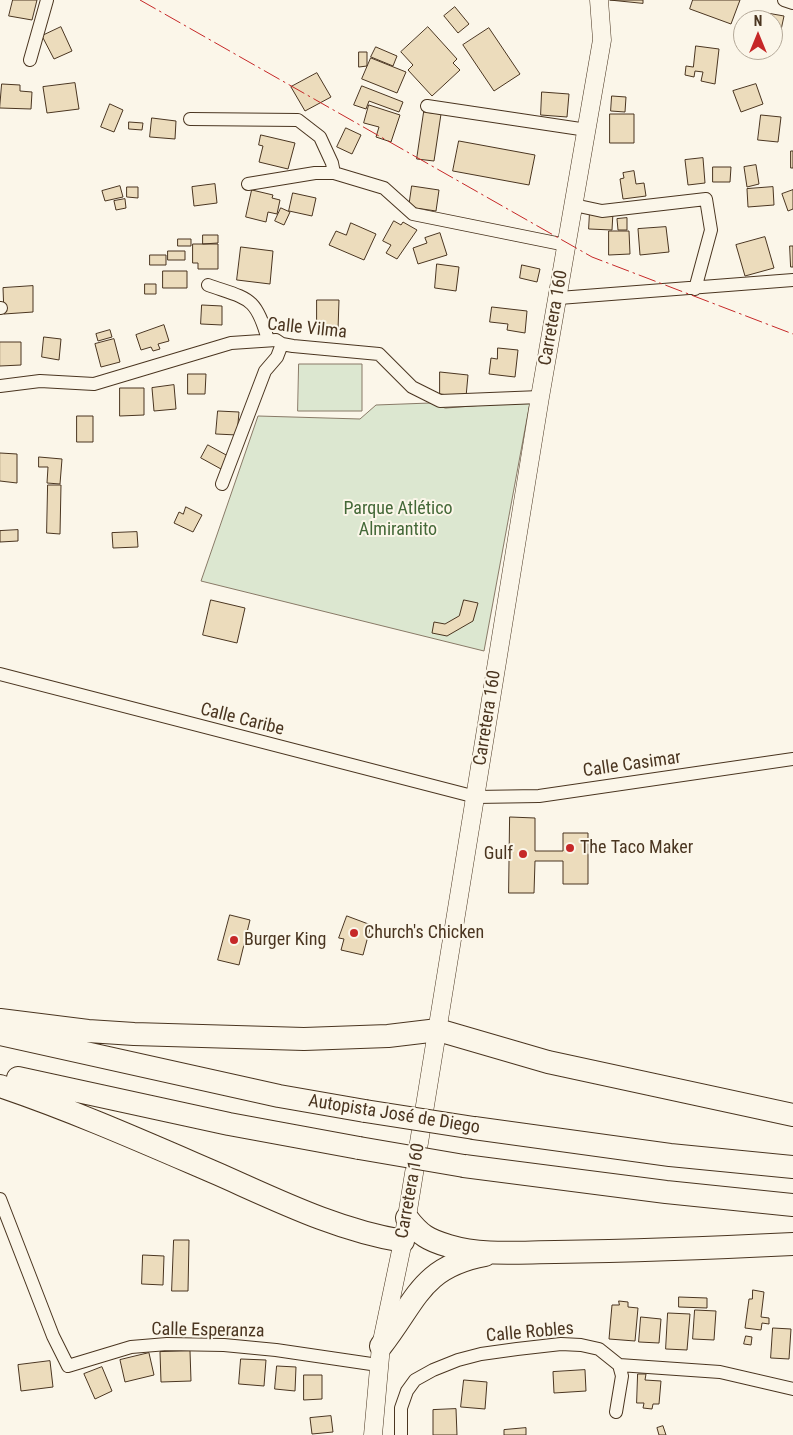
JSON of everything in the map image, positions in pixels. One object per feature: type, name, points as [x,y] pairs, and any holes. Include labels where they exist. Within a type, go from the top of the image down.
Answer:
[{"type":"highway","points":[[0,1020],[88,1031],[134,1034],[304,1039],[388,1036],[438,1030],[548,1062],[793,1115]]},
{"type":"highway","name":"Autopista José de Diego","points":[[0,1034],[278,1096],[365,1111],[670,1155],[793,1167]]},
{"type":"highway","points":[[0,1074],[229,1124],[464,1166],[666,1192],[793,1205]]},
{"type":"highway","points":[[0,1086],[52,1103],[320,1219],[368,1235],[403,1241]]},
{"type":"highway","points":[[407,1218],[419,1234],[435,1242],[451,1247],[503,1252],[646,1251],[793,1244]]},
{"type":"highway","points":[[380,1355],[420,1289],[435,1275],[462,1262],[503,1252]]},
{"type":"street","points":[[30,60],[47,0]]},
{"type":"street","name":"Carretera 160","points":[[373,1435],[380,1355],[407,1218],[540,397],[602,40],[599,0]]},
{"type":"street","points":[[784,0],[793,3]]},
{"type":"street","points":[[427,106],[587,130]]},
{"type":"street","points":[[190,120],[298,120],[320,137],[332,163],[334,173]]},
{"type":"street","points":[[248,184],[315,173],[334,173],[384,188],[413,214],[566,245]]},
{"type":"street","points":[[574,205],[602,211],[706,199],[711,230],[695,289]]},
{"type":"street","points":[[558,298],[793,280]]},
{"type":"street","points":[[208,285],[249,299],[261,315],[268,340]]},
{"type":"street","name":"Calle Vilma","points":[[0,386],[40,382],[94,384],[231,343],[276,340],[282,344],[379,354],[412,387],[440,401],[540,397]]},
{"type":"street","points":[[222,484],[265,371],[277,357],[282,344]]},
{"type":"street","name":"Calle Caribe","points":[[0,674],[476,797]]},
{"type":"street","name":"Calle Casimar","points":[[476,797],[540,796],[793,759]]},
{"type":"street","name":"Calle Esperanza","points":[[0,1200],[53,1336],[68,1366],[131,1347],[167,1344],[224,1345],[380,1355]]},
{"type":"street","name":"Calle Robles","points":[[400,1435],[401,1408],[407,1392],[415,1380],[458,1360],[481,1354],[561,1344],[599,1349],[619,1365]]},
{"type":"street","points":[[616,1412],[622,1376],[619,1365],[720,1372],[793,1389]]},
{"type":"green space","points":[[299,364],[362,364],[362,411],[298,411]]},
{"type":"green space","name":"Parque Atlético Almirantito","points":[[530,402],[484,651],[201,581],[258,416],[360,419],[376,405],[430,403],[445,408]]},
{"type":"building","points":[[13,0],[37,0],[32,20],[9,16]]},
{"type":"building","points":[[610,0],[643,0],[643,3]]},
{"type":"building","points":[[693,0],[740,0],[736,10],[733,10],[731,24],[690,9]]},
{"type":"building","points":[[455,7],[469,24],[458,33],[444,16]]},
{"type":"building","points":[[61,27],[72,51],[54,59],[42,36]]},
{"type":"building","points":[[428,27],[457,59],[453,63],[460,70],[432,96],[408,70],[413,65],[401,52]]},
{"type":"building","points":[[489,28],[520,74],[494,91],[463,45]]},
{"type":"building","points":[[696,46],[719,49],[715,84],[701,81],[703,72],[695,71],[694,77],[685,75],[686,66],[693,67]]},
{"type":"building","points":[[376,47],[397,56],[393,66],[371,57]]},
{"type":"building","points":[[359,52],[367,52],[367,66],[359,67]]},
{"type":"building","points":[[371,58],[406,72],[397,93],[362,79]]},
{"type":"building","points":[[317,73],[331,97],[305,111],[291,87]]},
{"type":"building","points":[[75,83],[79,109],[47,113],[43,87]]},
{"type":"building","points":[[2,84],[20,85],[20,91],[32,92],[31,109],[0,108]]},
{"type":"building","points":[[756,84],[763,104],[741,112],[733,91]]},
{"type":"building","points":[[362,86],[403,102],[399,112],[369,101],[366,109],[354,105]]},
{"type":"building","points":[[542,92],[569,94],[567,117],[541,115]]},
{"type":"building","points":[[612,96],[626,97],[625,112],[611,111]]},
{"type":"building","points":[[110,104],[123,110],[114,132],[101,127]]},
{"type":"building","points":[[369,105],[400,115],[391,142],[376,137],[379,127],[364,123]]},
{"type":"building","points":[[424,112],[441,114],[434,161],[417,159]]},
{"type":"building","points":[[610,114],[634,114],[634,143],[610,143]]},
{"type":"building","points":[[761,115],[781,117],[778,142],[758,140]]},
{"type":"building","points":[[152,118],[176,121],[175,139],[150,137]]},
{"type":"building","points":[[129,122],[143,123],[142,130],[129,129]]},
{"type":"building","points":[[346,128],[361,135],[352,154],[337,147]]},
{"type":"building","points":[[261,135],[295,143],[288,169],[259,162],[263,146],[259,145]]},
{"type":"building","points":[[459,141],[535,155],[529,185],[453,171]]},
{"type":"building","points":[[791,151],[793,151],[793,168],[791,168]]},
{"type":"building","points":[[703,158],[705,183],[688,185],[685,160]]},
{"type":"building","points":[[756,165],[759,184],[747,187],[744,167]]},
{"type":"building","points":[[713,167],[731,167],[730,182],[713,182]]},
{"type":"building","points":[[634,171],[636,184],[644,183],[646,196],[623,199],[620,179],[624,178],[623,173]]},
{"type":"building","points":[[215,184],[217,203],[194,206],[192,187]]},
{"type":"building","points":[[120,186],[123,197],[105,201],[102,191]]},
{"type":"building","points":[[412,186],[439,190],[436,211],[409,207]]},
{"type":"building","points":[[127,187],[138,187],[138,198],[127,197]]},
{"type":"building","points":[[773,187],[774,205],[748,207],[747,189]]},
{"type":"building","points":[[252,190],[273,195],[272,198],[280,200],[277,214],[268,212],[266,222],[246,217]]},
{"type":"building","points":[[793,190],[793,209],[788,211],[782,194]]},
{"type":"building","points":[[293,193],[316,198],[312,216],[289,211]]},
{"type":"building","points":[[125,199],[126,208],[116,210],[114,201]]},
{"type":"building","points":[[281,208],[290,212],[284,225],[275,221]]},
{"type":"building","points":[[590,211],[613,212],[612,230],[589,229]]},
{"type":"building","points":[[627,218],[627,230],[618,230],[617,219]]},
{"type":"building","points":[[394,221],[401,225],[403,222],[417,230],[397,259],[386,253],[391,245],[383,241]]},
{"type":"building","points":[[351,223],[376,234],[364,260],[329,245],[336,231],[346,235]]},
{"type":"building","points":[[666,227],[669,252],[640,255],[638,229]]},
{"type":"building","points":[[609,231],[629,231],[630,254],[609,255]]},
{"type":"building","points":[[440,233],[447,255],[418,264],[413,248],[427,243],[425,238]]},
{"type":"building","points":[[203,235],[218,235],[218,243],[203,244]]},
{"type":"building","points":[[765,237],[774,268],[745,276],[736,245]]},
{"type":"building","points":[[178,239],[191,239],[191,246],[178,246]]},
{"type":"building","points":[[193,244],[218,244],[218,269],[198,269],[198,263],[193,263]]},
{"type":"building","points":[[790,246],[793,246],[793,267],[791,267]]},
{"type":"building","points":[[241,247],[273,251],[270,284],[237,280]]},
{"type":"building","points":[[168,251],[185,251],[185,260],[168,260]]},
{"type":"building","points":[[150,255],[166,255],[166,265],[150,265]]},
{"type":"building","points":[[437,264],[459,267],[456,291],[435,288]]},
{"type":"building","points":[[522,265],[540,269],[537,282],[520,278]]},
{"type":"building","points":[[163,271],[187,271],[187,288],[163,288]]},
{"type":"building","points":[[145,284],[156,284],[156,294],[145,294]]},
{"type":"building","points":[[33,286],[33,312],[4,314],[3,288]]},
{"type":"building","points":[[317,300],[339,300],[338,330],[317,330]]},
{"type":"building","points":[[202,305],[222,306],[222,325],[201,324]]},
{"type":"building","points":[[492,307],[527,311],[525,333],[507,330],[508,324],[490,322]]},
{"type":"building","points":[[164,325],[169,341],[158,344],[160,349],[153,351],[151,347],[141,350],[136,335]]},
{"type":"building","points":[[110,330],[112,337],[98,341],[96,334]]},
{"type":"building","points":[[44,337],[61,339],[59,360],[42,357]]},
{"type":"building","points":[[114,339],[120,362],[101,367],[95,344]]},
{"type":"building","points":[[0,342],[21,342],[21,365],[0,366]]},
{"type":"building","points":[[498,348],[518,350],[515,377],[489,374],[491,358],[497,359]]},
{"type":"building","points":[[440,372],[468,375],[466,397],[440,394]]},
{"type":"building","points":[[188,374],[206,374],[205,394],[188,394]]},
{"type":"building","points":[[174,385],[176,409],[154,411],[152,388]]},
{"type":"building","points":[[120,388],[144,388],[144,415],[120,416]]},
{"type":"building","points":[[218,411],[239,412],[237,435],[216,434]]},
{"type":"building","points":[[77,416],[93,416],[93,442],[77,442]]},
{"type":"building","points":[[208,445],[228,456],[221,469],[201,458]]},
{"type":"building","points":[[0,453],[17,454],[17,483],[0,481]]},
{"type":"building","points":[[39,457],[62,459],[60,484],[47,483],[48,467],[39,467]]},
{"type":"building","points":[[48,485],[61,485],[60,534],[47,533]]},
{"type":"building","points":[[186,507],[202,515],[193,532],[174,523],[179,512],[183,514]]},
{"type":"building","points":[[18,530],[18,541],[0,542],[0,531]]},
{"type":"building","points":[[137,532],[138,547],[113,548],[112,533]]},
{"type":"building","points":[[211,600],[245,608],[237,643],[203,635]]},
{"type":"building","points":[[464,600],[478,603],[473,621],[447,636],[432,633],[434,622],[445,624],[459,616]]},
{"type":"building","points":[[510,817],[535,818],[535,851],[563,851],[563,833],[588,833],[588,884],[563,884],[563,861],[535,861],[534,893],[509,893]]},
{"type":"building","name":"Burger King","points":[[230,915],[250,920],[239,965],[218,960]]},
{"type":"building","name":"Church's Chicken","points":[[347,916],[371,925],[363,955],[341,950],[344,939],[339,938]]},
{"type":"building","points":[[174,1240],[189,1240],[188,1291],[172,1291]]},
{"type":"building","points":[[143,1255],[164,1256],[163,1285],[142,1284]]},
{"type":"building","points":[[753,1290],[764,1292],[761,1317],[769,1318],[769,1324],[762,1323],[761,1330],[745,1328],[749,1299],[752,1299]]},
{"type":"building","points":[[679,1297],[707,1298],[707,1308],[679,1307]]},
{"type":"building","points":[[619,1301],[628,1302],[628,1307],[638,1308],[635,1341],[609,1339],[612,1305],[619,1305]]},
{"type":"building","points":[[695,1310],[716,1311],[714,1340],[693,1339]]},
{"type":"building","points":[[668,1313],[690,1314],[687,1350],[666,1349]]},
{"type":"building","points":[[641,1317],[661,1319],[659,1343],[639,1342]]},
{"type":"building","points":[[773,1328],[791,1329],[789,1359],[771,1358]]},
{"type":"building","points":[[746,1336],[752,1337],[751,1345],[744,1344]]},
{"type":"building","points":[[190,1351],[191,1381],[161,1382],[160,1352]]},
{"type":"building","points":[[149,1353],[154,1375],[125,1382],[120,1360]]},
{"type":"building","points":[[241,1359],[266,1360],[264,1386],[239,1384]]},
{"type":"building","points":[[50,1361],[53,1387],[21,1391],[18,1365]]},
{"type":"building","points":[[277,1366],[296,1367],[295,1391],[275,1389]]},
{"type":"building","points":[[102,1367],[112,1391],[95,1399],[84,1374]]},
{"type":"building","points":[[585,1370],[586,1391],[554,1393],[553,1372]]},
{"type":"building","points":[[638,1374],[646,1374],[645,1380],[661,1381],[659,1404],[653,1404],[652,1409],[643,1408],[644,1403],[637,1403]]},
{"type":"building","points":[[304,1375],[322,1375],[322,1399],[304,1400]]},
{"type":"building","points":[[464,1380],[487,1382],[485,1409],[461,1407]]},
{"type":"building","points":[[456,1409],[457,1435],[433,1435],[433,1410]]},
{"type":"building","points":[[331,1416],[333,1432],[312,1434],[310,1418]]},
{"type":"building","points":[[663,1426],[666,1435],[659,1435],[657,1428]]},
{"type":"building","points":[[526,1428],[526,1435],[504,1435],[504,1430]]},
{"type":"power","points":[[140,0],[592,257],[793,334]]},
{"type":"place","name":"The Taco Maker","points":[[570,848]]},
{"type":"place","name":"Gulf","points":[[523,854]]},
{"type":"place","name":"Church's Chicken","points":[[354,933]]},
{"type":"place","name":"Burger King","points":[[234,940]]}]
